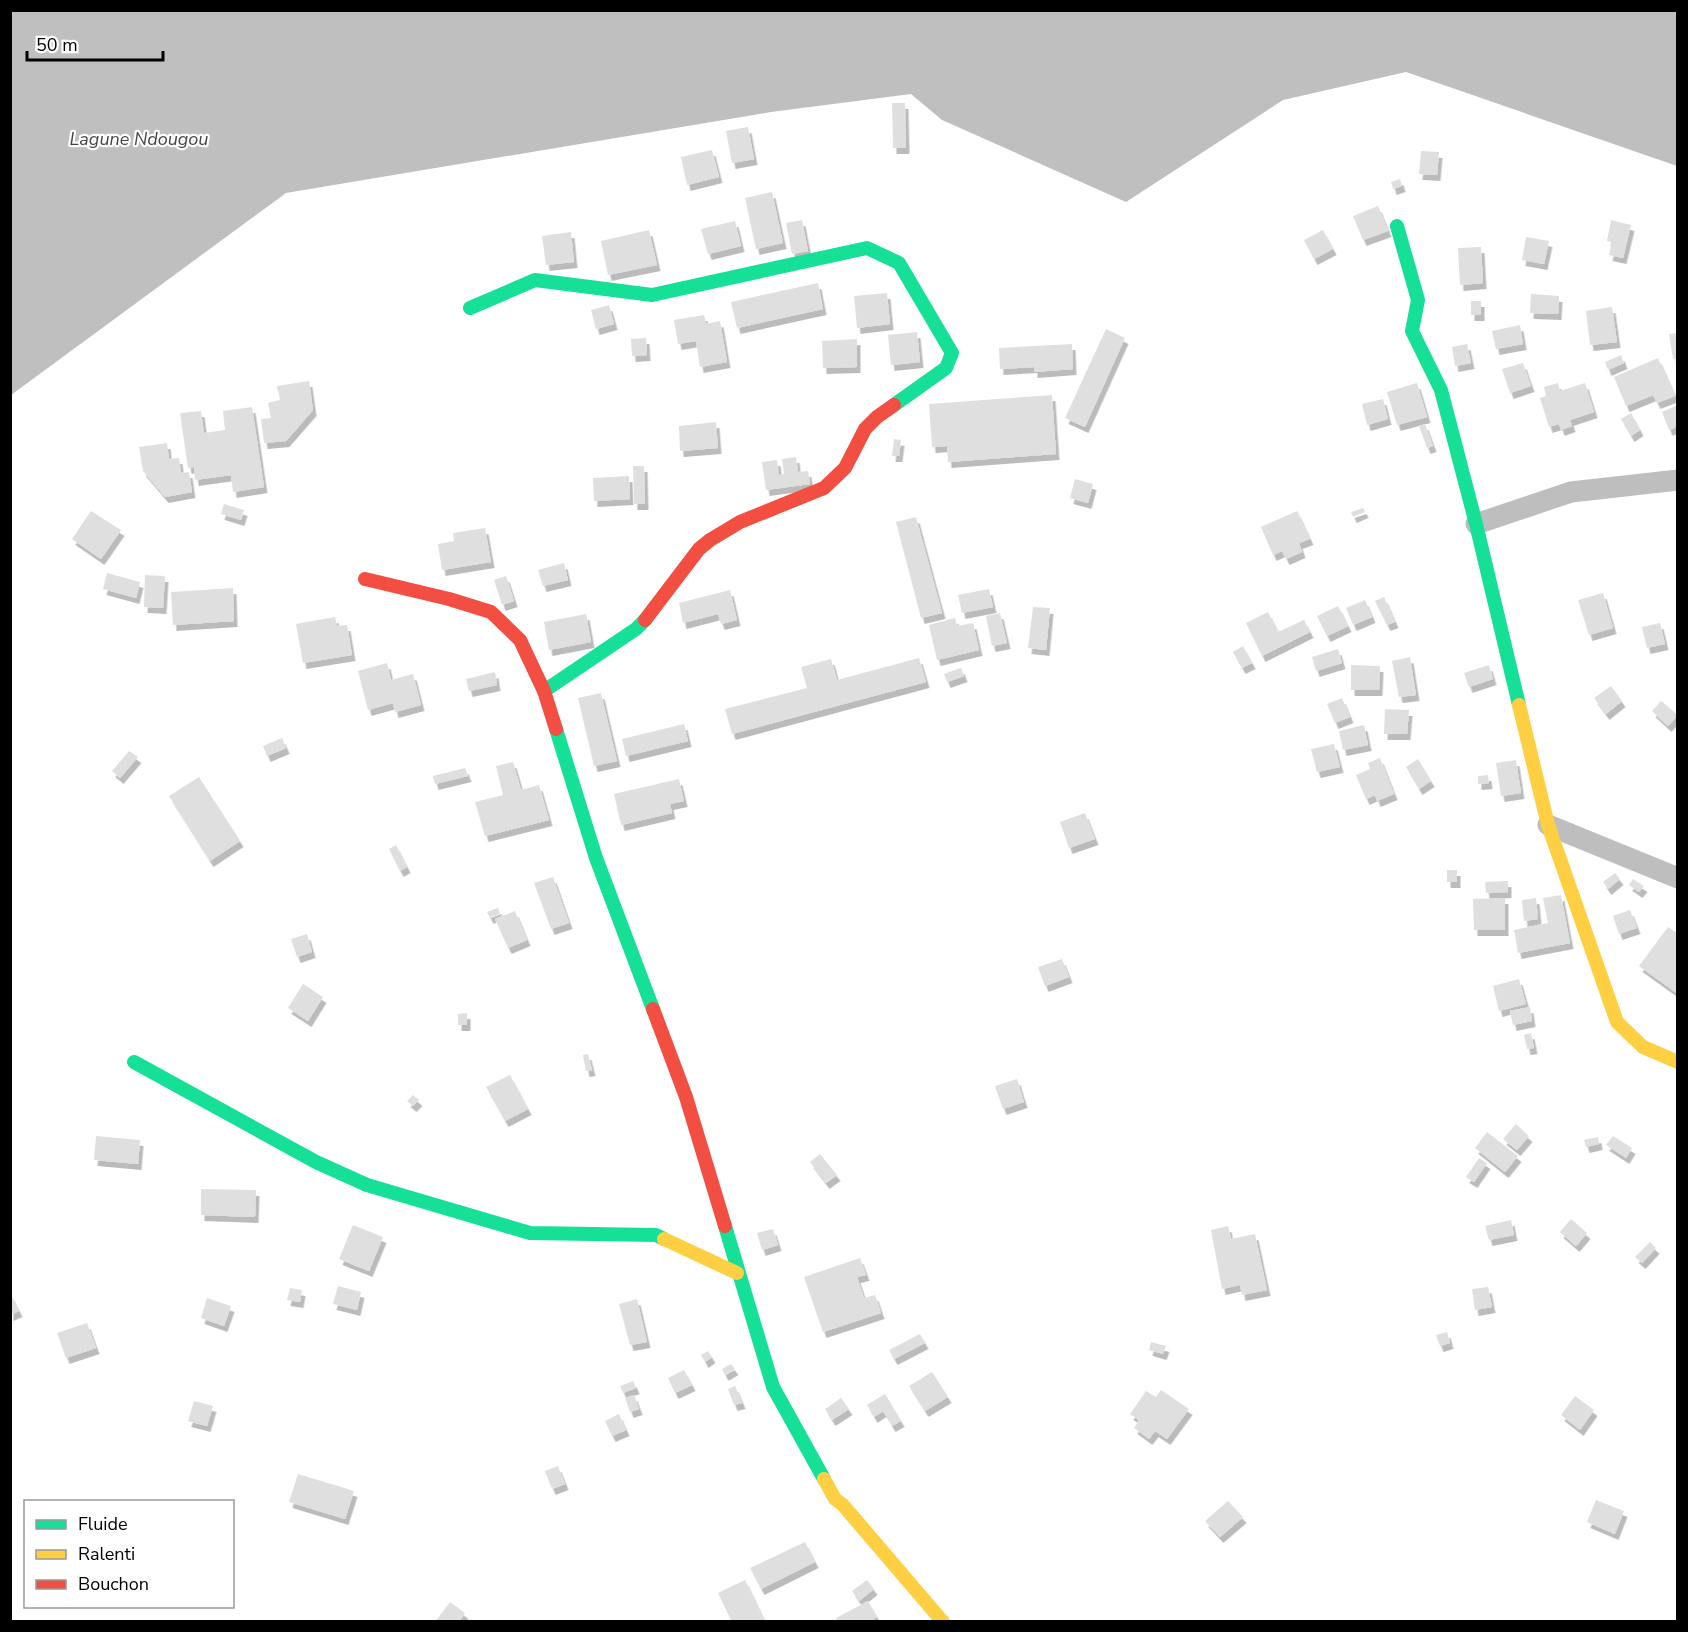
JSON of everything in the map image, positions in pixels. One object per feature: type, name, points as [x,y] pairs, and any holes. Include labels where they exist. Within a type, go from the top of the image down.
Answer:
[{"type":"street","points":[[1396,226],[1418,300],[1412,331],[1441,390],[1476,524],[1548,825],[1617,1022],[1643,1047],[1677,1062]]},
{"type":"street","points":[[470,308],[535,280],[652,295],[867,248],[899,263],[952,353],[946,368],[877,417],[865,429],[845,468],[824,488],[726,530],[702,546],[690,558],[647,619],[636,629],[544,691]]},
{"type":"street","points":[[1476,524],[1571,492],[1677,480]]},
{"type":"street","points":[[365,579],[449,599],[491,612],[520,640],[544,691],[596,858],[686,1097],[773,1387],[835,1499],[843,1505],[944,1622]]},
{"type":"street","points":[[1548,825],[1677,878]]},
{"type":"street","points":[[134,1062],[316,1162],[367,1185],[530,1233],[656,1235],[737,1273]]},
{"type":"water","name":"Lagune Ndougou","points":[[11,10],[1677,11],[1677,166],[1406,72],[1283,100],[1126,202],[942,120],[911,94],[771,112],[286,193],[11,395]]},
{"type":"building","points":[[892,103],[905,103],[906,148],[893,148]]},
{"type":"building","points":[[748,127],[754,159],[732,163],[726,131]]},
{"type":"building","points":[[712,150],[719,177],[687,185],[681,157]]},
{"type":"building","points":[[1421,151],[1439,152],[1437,175],[1419,174]]},
{"type":"building","points":[[1400,179],[1402,186],[1393,189],[1391,182]]},
{"type":"building","points":[[772,192],[783,243],[756,249],[745,198]]},
{"type":"building","points":[[1378,206],[1388,231],[1363,240],[1353,216]]},
{"type":"building","points":[[802,220],[808,251],[792,254],[786,223]]},
{"type":"building","points":[[1611,220],[1631,225],[1623,258],[1609,255],[1612,242],[1607,241]]},
{"type":"building","points":[[735,221],[741,246],[708,254],[701,229]]},
{"type":"building","points":[[649,230],[657,265],[608,275],[601,241]]},
{"type":"building","points":[[1323,230],[1333,249],[1314,259],[1304,240]]},
{"type":"building","points":[[571,232],[574,262],[546,265],[542,236]]},
{"type":"building","points":[[1526,237],[1549,241],[1544,264],[1522,260]]},
{"type":"building","points":[[1481,247],[1483,283],[1460,285],[1458,248]]},
{"type":"building","points":[[818,283],[823,309],[737,328],[731,302]]},
{"type":"building","points":[[887,293],[890,324],[857,328],[854,296]]},
{"type":"building","points":[[1531,294],[1559,296],[1558,314],[1530,313]]},
{"type":"building","points":[[1471,301],[1481,301],[1481,315],[1471,315]]},
{"type":"building","points":[[609,305],[614,324],[596,329],[591,310]]},
{"type":"building","points":[[1612,307],[1617,342],[1590,345],[1586,311]]},
{"type":"building","points":[[704,315],[706,324],[720,321],[727,362],[700,367],[696,341],[678,344],[674,320]]},
{"type":"building","points":[[1520,325],[1523,344],[1496,349],[1492,331]]},
{"type":"building","points":[[1106,329],[1125,338],[1085,427],[1065,418]]},
{"type":"building","points":[[917,332],[920,362],[891,365],[888,335]]},
{"type":"building","points":[[1678,333],[1678,359],[1673,359],[1669,334]]},
{"type":"building","points":[[646,338],[647,355],[632,356],[631,339]]},
{"type":"building","points":[[857,339],[857,367],[823,368],[822,341]]},
{"type":"building","points":[[1072,344],[1073,369],[1034,372],[1034,367],[1000,369],[999,348]]},
{"type":"building","points":[[1467,344],[1471,363],[1455,366],[1452,347]]},
{"type":"building","points":[[1621,355],[1624,363],[1608,370],[1605,362]]},
{"type":"building","points":[[1658,358],[1675,396],[1657,403],[1653,395],[1626,406],[1614,377]]},
{"type":"building","points":[[1523,363],[1531,386],[1510,393],[1502,369]]},
{"type":"building","points":[[309,381],[313,410],[286,441],[264,443],[261,419],[271,418],[268,403],[280,400],[277,386]]},
{"type":"building","points":[[1417,383],[1427,417],[1397,425],[1387,392]]},
{"type":"building","points":[[1558,383],[1560,391],[1585,383],[1594,412],[1570,420],[1572,426],[1561,430],[1559,424],[1549,427],[1540,398],[1546,396],[1544,387]]},
{"type":"building","points":[[1052,395],[1056,454],[948,462],[947,446],[932,447],[929,404]]},
{"type":"building","points":[[1383,399],[1388,419],[1367,425],[1362,404]]},
{"type":"building","points":[[1678,405],[1678,426],[1669,430],[1662,412]]},
{"type":"building","points":[[252,407],[264,487],[233,492],[231,475],[195,480],[194,467],[188,468],[180,413],[201,411],[204,433],[225,430],[223,411]]},
{"type":"building","points":[[1631,413],[1640,430],[1631,436],[1621,419]]},
{"type":"building","points":[[716,422],[718,448],[680,451],[679,426]]},
{"type":"building","points":[[1425,424],[1433,446],[1427,448],[1419,426]]},
{"type":"building","points":[[894,439],[901,440],[899,456],[892,456]]},
{"type":"building","points":[[167,443],[169,459],[179,458],[181,473],[189,472],[192,492],[165,497],[143,471],[139,447]]},
{"type":"building","points":[[796,457],[798,472],[808,471],[810,484],[766,490],[762,462],[777,460],[779,475],[784,474],[782,459]]},
{"type":"building","points":[[633,466],[644,466],[645,504],[634,504]]},
{"type":"building","points":[[629,476],[630,499],[594,501],[593,478]]},
{"type":"building","points":[[1075,479],[1093,484],[1088,503],[1070,498]]},
{"type":"building","points":[[224,504],[244,510],[241,520],[221,514]]},
{"type":"building","points":[[1363,508],[1365,512],[1353,517],[1351,512]]},
{"type":"building","points":[[91,511],[121,530],[101,559],[72,539]]},
{"type":"building","points":[[1297,511],[1310,539],[1299,543],[1302,552],[1286,559],[1282,551],[1273,555],[1261,527]]},
{"type":"building","points":[[916,517],[942,613],[921,618],[896,522]]},
{"type":"building","points":[[485,528],[491,562],[442,570],[438,544],[454,541],[453,533]]},
{"type":"building","points":[[564,563],[568,580],[543,586],[538,570]]},
{"type":"building","points":[[107,573],[140,582],[136,598],[103,589]]},
{"type":"building","points":[[145,575],[165,576],[163,608],[144,607]]},
{"type":"building","points":[[506,576],[514,601],[502,605],[494,580]]},
{"type":"building","points":[[233,588],[234,621],[173,625],[171,592]]},
{"type":"building","points":[[989,589],[993,607],[962,613],[958,595]]},
{"type":"building","points":[[730,590],[737,620],[721,624],[718,614],[683,623],[679,603]]},
{"type":"building","points":[[1603,593],[1613,628],[1589,635],[1578,600]]},
{"type":"building","points":[[1384,597],[1395,622],[1387,625],[1375,601]]},
{"type":"building","points":[[1365,600],[1372,617],[1353,625],[1346,608]]},
{"type":"building","points":[[1338,606],[1348,626],[1327,636],[1317,616]]},
{"type":"building","points":[[1033,607],[1050,608],[1046,650],[1028,648]]},
{"type":"building","points":[[1268,612],[1278,632],[1304,620],[1310,632],[1262,656],[1246,623]]},
{"type":"building","points":[[1000,613],[1007,643],[992,646],[986,616]]},
{"type":"building","points":[[586,614],[591,642],[549,650],[544,622]]},
{"type":"building","points":[[335,617],[337,626],[347,625],[352,655],[303,663],[296,624]]},
{"type":"building","points":[[955,618],[957,626],[973,623],[979,650],[937,660],[929,625]]},
{"type":"building","points":[[1660,623],[1665,644],[1647,648],[1642,627]]},
{"type":"building","points":[[1243,646],[1252,663],[1242,668],[1233,652]]},
{"type":"building","points":[[1338,649],[1342,663],[1316,671],[1312,657]]},
{"type":"building","points":[[1410,657],[1416,695],[1399,697],[1392,661]]},
{"type":"building","points":[[919,658],[926,682],[732,734],[725,709],[807,688],[801,667],[831,659],[837,680]]},
{"type":"building","points":[[387,663],[391,680],[413,674],[421,705],[395,712],[393,703],[368,710],[358,671]]},
{"type":"building","points":[[1351,665],[1380,666],[1379,690],[1351,690]]},
{"type":"building","points":[[1489,665],[1493,679],[1469,687],[1464,673]]},
{"type":"building","points":[[961,668],[964,676],[947,682],[944,674]]},
{"type":"building","points":[[495,672],[497,685],[469,691],[466,679]]},
{"type":"building","points":[[1611,686],[1622,701],[1606,714],[1594,698]]},
{"type":"building","points":[[601,693],[617,761],[594,766],[578,698]]},
{"type":"building","points":[[1342,698],[1350,717],[1335,723],[1327,704]]},
{"type":"building","points":[[1661,701],[1678,715],[1668,726],[1652,711]]},
{"type":"building","points":[[1385,709],[1409,710],[1407,734],[1384,734]]},
{"type":"building","points":[[684,724],[688,741],[626,756],[622,739]]},
{"type":"building","points":[[1364,725],[1368,745],[1343,750],[1339,731]]},
{"type":"building","points":[[282,738],[286,748],[267,756],[263,746]]},
{"type":"building","points":[[1334,744],[1340,767],[1317,772],[1311,749]]},
{"type":"building","points":[[129,751],[138,757],[120,778],[112,771]]},
{"type":"building","points":[[1380,758],[1394,794],[1377,801],[1375,795],[1366,799],[1356,775],[1370,769],[1368,763]]},
{"type":"building","points":[[1418,759],[1431,781],[1419,789],[1406,767]]},
{"type":"building","points":[[1516,760],[1521,793],[1501,796],[1496,763]]},
{"type":"building","points":[[513,762],[521,790],[539,785],[549,820],[485,836],[475,802],[503,795],[496,766]]},
{"type":"building","points":[[465,768],[468,776],[435,784],[433,776]]},
{"type":"building","points":[[1488,775],[1489,783],[1478,784],[1478,776]]},
{"type":"building","points":[[199,777],[240,841],[210,861],[169,796]]},
{"type":"building","points":[[679,779],[684,801],[670,804],[672,813],[621,825],[614,794]]},
{"type":"building","points":[[1085,813],[1095,839],[1069,848],[1060,822]]},
{"type":"building","points":[[396,845],[407,867],[400,871],[389,849]]},
{"type":"building","points":[[1447,870],[1457,870],[1457,882],[1447,882]]},
{"type":"building","points":[[1615,873],[1620,879],[1608,889],[1603,882]]},
{"type":"building","points":[[553,877],[569,923],[551,929],[534,883]]},
{"type":"building","points":[[1633,879],[1644,886],[1639,892],[1629,885]]},
{"type":"building","points":[[1508,881],[1508,892],[1486,893],[1485,882]]},
{"type":"building","points":[[1561,895],[1570,943],[1518,953],[1514,930],[1548,923],[1543,898]]},
{"type":"building","points":[[1505,898],[1505,930],[1474,930],[1473,899]]},
{"type":"building","points":[[1536,898],[1538,919],[1524,921],[1522,900]]},
{"type":"building","points":[[498,908],[500,914],[490,918],[487,912]]},
{"type":"building","points":[[1630,910],[1637,928],[1619,934],[1613,916]]},
{"type":"building","points":[[515,911],[527,940],[508,948],[495,919]]},
{"type":"building","points":[[1668,927],[1678,934],[1678,994],[1639,966]]},
{"type":"building","points":[[307,934],[312,952],[297,957],[291,939]]},
{"type":"building","points":[[1062,959],[1069,977],[1045,986],[1038,967]]},
{"type":"building","points":[[1519,979],[1526,1004],[1499,1011],[1493,986]]},
{"type":"building","points":[[303,984],[323,997],[308,1021],[288,1008]]},
{"type":"building","points":[[1530,1007],[1532,1021],[1513,1025],[1510,1011]]},
{"type":"building","points":[[467,1013],[467,1025],[458,1025],[458,1014]]},
{"type":"building","points":[[1531,1033],[1534,1048],[1527,1049],[1524,1035]]},
{"type":"building","points":[[588,1054],[592,1070],[586,1071],[583,1055]]},
{"type":"building","points":[[510,1075],[528,1109],[505,1121],[486,1087]]},
{"type":"building","points":[[1017,1079],[1024,1102],[1003,1109],[995,1086]]},
{"type":"building","points":[[413,1095],[419,1100],[413,1106],[407,1101]]},
{"type":"building","points":[[1516,1124],[1529,1136],[1517,1150],[1503,1139]]},
{"type":"building","points":[[1487,1132],[1518,1156],[1505,1172],[1475,1148]]},
{"type":"building","points":[[96,1136],[140,1140],[138,1164],[94,1160]]},
{"type":"building","points":[[1613,1136],[1632,1148],[1626,1158],[1606,1145]]},
{"type":"building","points":[[1598,1137],[1599,1144],[1586,1147],[1584,1140]]},
{"type":"building","points":[[820,1154],[837,1175],[826,1183],[810,1162]]},
{"type":"building","points":[[1479,1158],[1487,1163],[1474,1182],[1466,1177]]},
{"type":"building","points":[[201,1189],[256,1190],[255,1217],[201,1215]]},
{"type":"building","points":[[1571,1219],[1587,1233],[1576,1246],[1560,1232]]},
{"type":"building","points":[[1511,1220],[1514,1235],[1489,1240],[1485,1226]]},
{"type":"building","points":[[353,1225],[383,1237],[369,1271],[339,1259]]},
{"type":"building","points":[[1228,1226],[1231,1239],[1255,1234],[1267,1290],[1242,1295],[1240,1285],[1222,1289],[1211,1230]]},
{"type":"building","points":[[773,1229],[778,1245],[762,1250],[757,1233]]},
{"type":"building","points":[[1650,1242],[1656,1248],[1642,1263],[1635,1257]]},
{"type":"building","points":[[860,1258],[866,1275],[857,1277],[864,1298],[875,1295],[881,1313],[823,1332],[804,1277]]},
{"type":"building","points":[[338,1286],[361,1292],[357,1310],[333,1304]]},
{"type":"building","points":[[1488,1287],[1492,1307],[1475,1310],[1472,1289]]},
{"type":"building","points":[[290,1288],[302,1290],[300,1302],[287,1300]]},
{"type":"building","points":[[10,1293],[19,1311],[10,1315]]},
{"type":"building","points":[[207,1298],[231,1306],[224,1326],[201,1318]]},
{"type":"building","points":[[637,1299],[647,1342],[630,1345],[619,1304]]},
{"type":"building","points":[[87,1323],[96,1348],[66,1358],[57,1333]]},
{"type":"building","points":[[1447,1332],[1450,1343],[1440,1346],[1436,1335]]},
{"type":"building","points":[[920,1334],[925,1343],[894,1359],[889,1350]]},
{"type":"building","points":[[1151,1342],[1166,1346],[1163,1354],[1149,1350]]},
{"type":"building","points":[[708,1351],[712,1357],[705,1362],[701,1355]]},
{"type":"building","points":[[731,1364],[735,1369],[725,1375],[722,1369]]},
{"type":"building","points":[[684,1370],[692,1385],[675,1393],[668,1378]]},
{"type":"building","points":[[932,1372],[948,1397],[925,1411],[909,1386]]},
{"type":"building","points":[[633,1381],[636,1388],[623,1393],[620,1386]]},
{"type":"building","points":[[735,1386],[742,1403],[734,1405],[728,1389]]},
{"type":"building","points":[[1161,1390],[1189,1409],[1167,1439],[1155,1431],[1149,1439],[1134,1428],[1139,1420],[1130,1414],[1146,1391],[1156,1397]]},
{"type":"building","points":[[885,1394],[901,1421],[892,1426],[883,1411],[874,1417],[867,1405]]},
{"type":"building","points":[[634,1395],[639,1409],[630,1412],[625,1398]]},
{"type":"building","points":[[1575,1396],[1594,1410],[1580,1430],[1561,1415]]},
{"type":"building","points":[[841,1398],[849,1409],[832,1420],[825,1409]]},
{"type":"building","points":[[194,1401],[213,1406],[207,1426],[188,1421]]},
{"type":"building","points":[[619,1414],[626,1430],[612,1436],[605,1421]]},
{"type":"building","points":[[558,1466],[565,1484],[552,1489],[545,1471]]},
{"type":"building","points":[[298,1474],[354,1491],[345,1519],[289,1502]]},
{"type":"building","points":[[1596,1500],[1624,1511],[1615,1534],[1587,1522]]},
{"type":"building","points":[[1228,1501],[1243,1517],[1220,1537],[1205,1521]]},
{"type":"building","points":[[805,1542],[815,1562],[761,1589],[750,1568]]},
{"type":"building","points":[[745,1580],[765,1622],[732,1622],[718,1593]]},
{"type":"building","points":[[867,1580],[874,1589],[859,1601],[852,1591]]},
{"type":"building","points":[[868,1601],[877,1617],[868,1622],[838,1622],[836,1618]]},
{"type":"building","points":[[450,1602],[465,1613],[459,1622],[435,1622]]},
{"type":"traffic: fast","points":[[1397,226],[1418,300],[1412,331],[1441,390],[1519,705]]},
{"type":"traffic: fast","points":[[470,308],[535,280],[652,295],[867,248],[899,263],[952,353],[946,368],[894,405]]},
{"type":"traffic: fast","points":[[544,691],[636,629],[645,620]]},
{"type":"traffic: fast","points":[[556,729],[596,858],[653,1009]]},
{"type":"traffic: fast","points":[[134,1062],[316,1162],[367,1185],[530,1233],[656,1235],[664,1239]]},
{"type":"traffic: fast","points":[[725,1226],[773,1387],[824,1479]]},
{"type":"traffic: slow","points":[[1519,705],[1548,825],[1617,1022],[1643,1047],[1678,1062]]},
{"type":"traffic: slow","points":[[664,1239],[737,1273]]},
{"type":"traffic: slow","points":[[824,1479],[835,1499],[843,1505],[943,1622]]},
{"type":"traffic: jam","points":[[645,620],[699,549],[740,522],[824,488],[845,468],[865,429],[894,405]]},
{"type":"traffic: jam","points":[[365,579],[449,599],[491,612],[520,640],[544,691],[556,729]]},
{"type":"traffic: jam","points":[[653,1009],[686,1097],[725,1226]]}]
